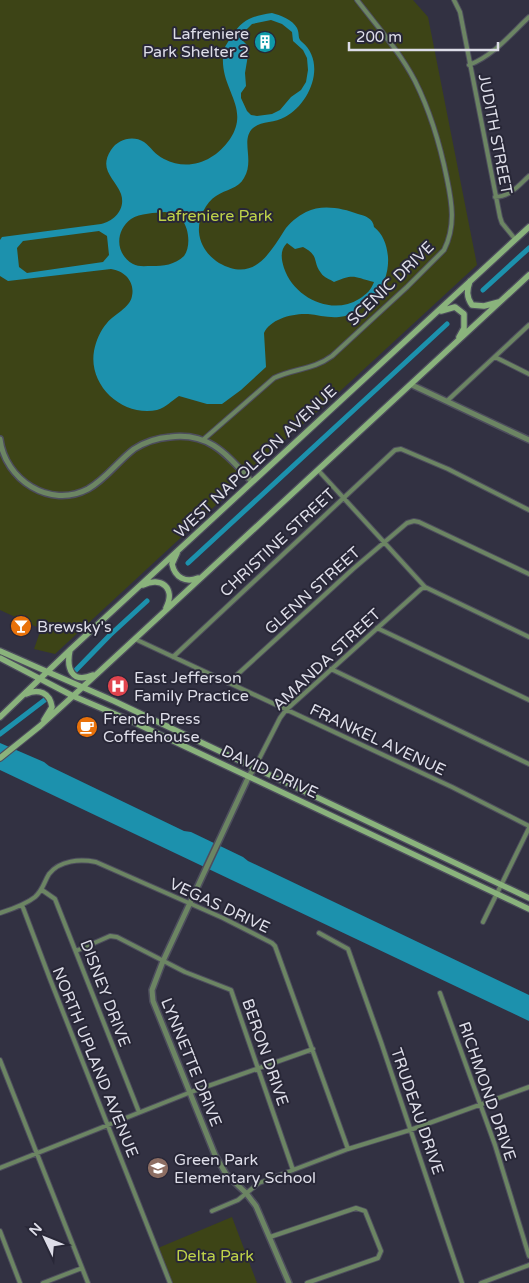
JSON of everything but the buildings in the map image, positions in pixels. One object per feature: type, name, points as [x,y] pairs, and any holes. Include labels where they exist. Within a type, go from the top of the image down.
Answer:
[{"type":"main road","name":"WEST NAPOLEON AVENUE","points":[[0,717],[179,549],[529,227]]},
{"type":"main road","points":[[0,758],[74,696],[529,275]]},
{"type":"main road","points":[[470,281],[467,292],[472,305],[484,306],[500,302]]},
{"type":"main road","points":[[436,312],[455,307],[464,314],[464,328],[455,344]]},
{"type":"main road","points":[[179,549],[172,564],[178,577],[184,580],[192,580],[204,575]]},
{"type":"main road","points":[[138,587],[156,581],[166,586],[170,597],[165,612]]},
{"type":"main road","points":[[70,650],[67,660],[71,673],[79,678],[86,678],[98,672]]},
{"type":"main road","name":"DAVID DRIVE","points":[[0,651],[114,701],[529,898]]},
{"type":"main road","name":"DAVID DRIVE","points":[[0,658],[74,696],[249,776],[529,909]]},
{"type":"main road","points":[[23,696],[38,691],[44,692],[51,700],[52,707],[40,726]]},
{"type":"main road","points":[[375,836],[379,827]]},
{"type":"street","name":"SCENIC DRIVE","points":[[204,439],[274,378],[284,373],[321,364],[332,356],[407,287],[444,250],[448,242],[453,213],[440,146],[430,114],[413,78],[399,56],[357,0]]},
{"type":"street","name":"JUDITH STREET","points":[[456,1],[460,12],[495,197],[502,223],[515,239]]},
{"type":"street","points":[[470,65],[495,49],[529,18]]},
{"type":"street","points":[[495,197],[503,197],[529,176]]},
{"type":"street","points":[[447,401],[529,325]]},
{"type":"street","points":[[495,357],[529,374]]},
{"type":"street","points":[[412,385],[529,440]]},
{"type":"street","points":[[0,440],[5,460],[18,477],[36,489],[56,494],[76,493],[87,490],[135,449],[163,437],[183,436],[204,439],[224,452],[252,482]]},
{"type":"street","name":"CHRISTINE STREET","points":[[173,657],[393,452],[401,449],[448,469],[529,510]]},
{"type":"street","points":[[318,470],[426,587],[529,637]]},
{"type":"street","name":"GLENN STREET","points":[[228,683],[407,523],[416,522],[529,574]]},
{"type":"street","name":"AMANDA STREET","points":[[206,870],[249,776],[286,710],[421,589],[426,587]]},
{"type":"street","points":[[377,628],[529,700]]},
{"type":"street","name":"FRANKEL AVENUE","points":[[135,638],[452,787],[529,827]]},
{"type":"street","points":[[332,669],[529,764]]},
{"type":"street","points":[[483,922],[529,827]]},
{"type":"street","name":"VEGAS DRIVE","points":[[0,913],[22,905],[34,898],[42,890],[50,873],[59,865],[86,860],[96,862],[223,918],[272,943],[275,946],[348,1149]]},
{"type":"street","name":"LYNNETTE DRIVE","points":[[206,870],[163,961],[152,990],[153,1001],[215,1156],[226,1174],[246,1193],[256,1206],[289,1283]]},
{"type":"street","name":"DISNEY DRIVE","points":[[42,890],[55,899],[139,1112]]},
{"type":"street","name":"NORTH UPLAND AVENUE","points":[[22,905],[170,1283]]},
{"type":"street","name":"TRUDEAU DRIVE","points":[[319,933],[348,949],[462,1283]]},
{"type":"street","name":"BERON DRIVE","points":[[76,951],[110,936],[117,937],[185,972],[231,990],[293,1170]]},
{"type":"street","name":"RICHMOND DRIVE","points":[[440,992],[494,1145],[529,1256]]},
{"type":"street","points":[[0,1168],[191,1092],[313,1049]]},
{"type":"street","points":[[0,1060],[88,1283]]},
{"type":"street","points":[[212,1211],[238,1200],[259,1183],[348,1149],[410,1130],[529,1087]]},
{"type":"street","points":[[270,1237],[356,1208],[365,1211],[381,1251],[378,1258],[307,1283]]},
{"type":"street","points":[[0,1231],[20,1283]]},
{"type":"street","points":[[481,1283],[529,1265]]},
{"type":"street","points":[[43,1283],[82,1268]]},
{"type":"green space","name":"Lafreniere Park","points":[[0,0],[413,0],[428,17],[477,265],[324,406],[234,484],[228,494],[55,654],[34,649],[41,629],[0,610]]},
{"type":"green space","name":"Delta Park","points":[[232,1217],[257,1283],[172,1283],[158,1248]]},
{"type":"water","points":[[272,13],[289,20],[298,30],[300,39],[309,51],[313,61],[314,72],[312,82],[302,103],[294,111],[281,119],[256,126],[249,133],[247,144],[248,164],[244,178],[235,187],[212,199],[203,212],[199,227],[203,246],[208,254],[219,263],[241,270],[250,268],[258,264],[265,257],[291,223],[306,212],[319,208],[339,209],[368,218],[380,233],[386,244],[388,262],[385,278],[381,288],[371,300],[349,315],[327,317],[308,314],[296,315],[283,318],[271,324],[264,333],[266,367],[241,390],[222,404],[207,404],[179,396],[157,410],[144,411],[132,409],[121,404],[102,387],[94,364],[94,351],[102,329],[131,300],[133,291],[128,278],[121,272],[111,269],[8,281],[0,276],[0,240],[2,237],[101,224],[118,214],[122,205],[121,194],[109,174],[106,163],[107,157],[114,146],[126,139],[144,142],[161,157],[173,163],[192,164],[201,162],[217,153],[230,139],[237,119],[237,110],[223,64],[224,49],[236,30],[244,22],[254,17]],"holes":[[[271,20],[282,24],[292,32],[293,41],[303,50],[307,58],[306,82],[301,90],[291,97],[280,110],[272,114],[251,115],[241,98],[241,93],[246,86],[245,73],[249,49],[239,37],[252,24]],[[161,212],[177,215],[184,223],[188,238],[188,248],[184,256],[169,264],[137,266],[127,260],[120,249],[119,242],[122,230],[135,217]],[[99,231],[107,236],[109,255],[103,262],[27,273],[19,267],[17,248],[23,241]],[[287,243],[295,249],[303,247],[308,250],[314,256],[322,275],[334,282],[354,277],[374,282],[373,285],[359,299],[348,304],[337,306],[315,301],[296,288],[289,279],[282,258],[282,251]]]},
{"type":"water","points":[[0,743],[44,762],[184,831],[191,832],[529,995],[529,1021],[0,770]]},
{"type":"waterway","points":[[483,290],[529,248]]},
{"type":"waterway","points":[[188,563],[447,324]]},
{"type":"waterway","points":[[75,671],[147,601]]},
{"type":"waterway","points":[[0,734],[46,699]]},
{"type":"place","name":"Lafreniere Park Shelter 2","points":[[265,42]]},
{"type":"place","name":"Brewsky's","points":[[21,626]]},
{"type":"place","name":"East Jefferson Family Practice","points":[[118,686]]},
{"type":"place","name":"French Press Coffeehouse","points":[[87,727]]},
{"type":"place","name":"Green Park Elementary School","points":[[158,1168]]}]
